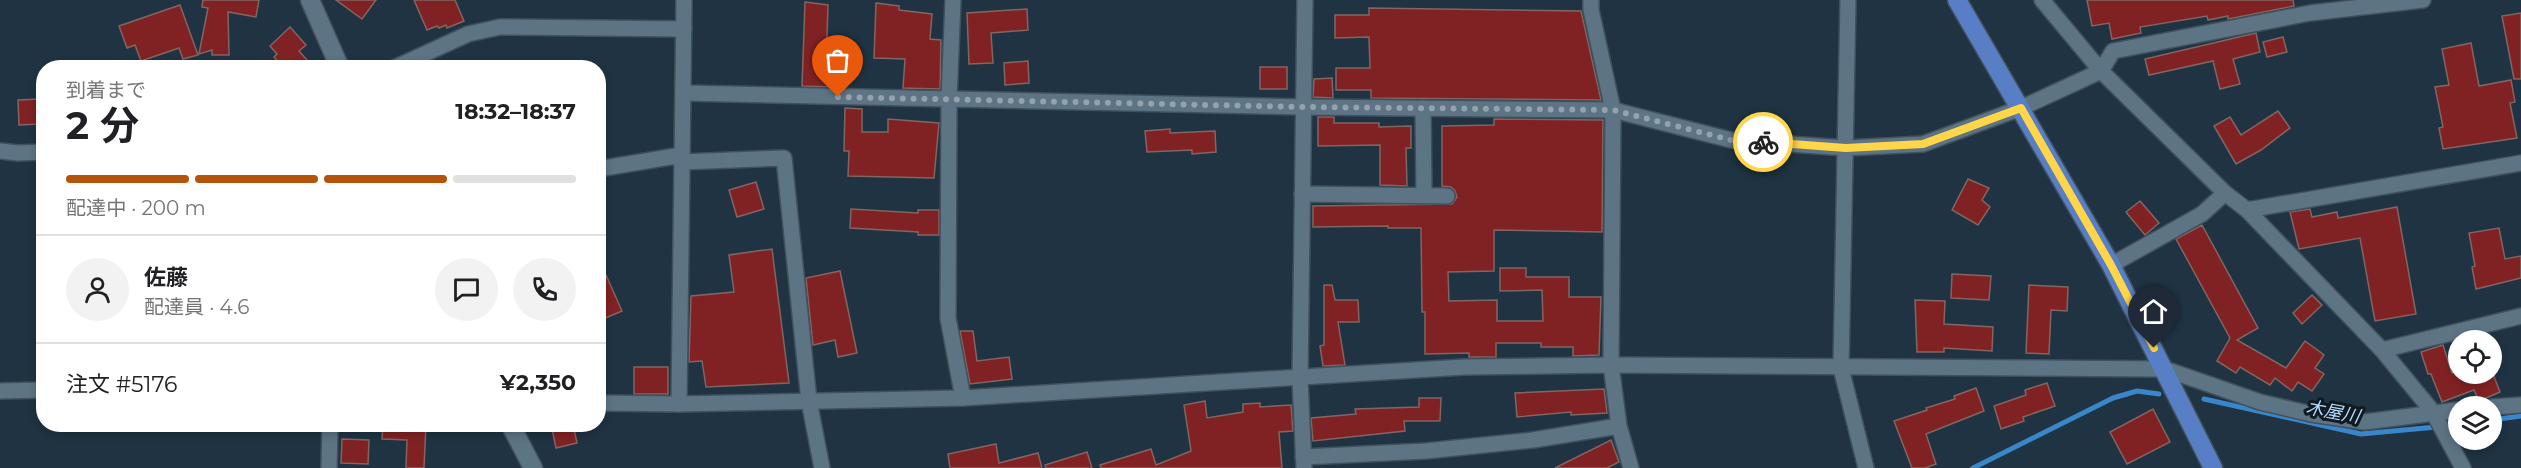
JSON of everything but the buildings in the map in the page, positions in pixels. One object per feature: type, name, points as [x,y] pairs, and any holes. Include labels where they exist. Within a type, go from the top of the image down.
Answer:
[{"type":"main road","points":[[1957,0],[2111,265],[2213,468]]},
{"type":"street","points":[[310,0],[336,60]]},
{"type":"street","points":[[679,404],[684,0]]},
{"type":"street","points":[[953,0],[949,99],[948,318],[963,398]]},
{"type":"street","points":[[1305,0],[1300,379],[1304,462],[1533,440],[1619,426]]},
{"type":"street","points":[[1591,0],[1591,10],[1613,110],[1611,365],[1619,426],[1631,468]]},
{"type":"street","points":[[1848,0],[1841,368],[1866,468]]},
{"type":"street","points":[[2042,0],[2101,71],[2225,194],[2247,210],[2382,350],[2435,417],[2463,468]]},
{"type":"street","points":[[683,93],[1303,107],[1613,110],[1731,140],[1846,148],[1923,144],[2021,108],[2101,71],[2113,51],[2309,6],[2423,0]]},
{"type":"street","points":[[411,60],[468,34],[500,27],[684,29]]},
{"type":"street","points":[[1423,108],[1424,194]]},
{"type":"street","points":[[0,151],[36,152]]},
{"type":"street","points":[[606,168],[682,158],[784,158],[809,401],[822,468]]},
{"type":"street","points":[[2247,210],[2521,163]]},
{"type":"street","points":[[1302,194],[1447,196]]},
{"type":"street","points":[[2111,265],[2202,214],[2225,194]]},
{"type":"street","points":[[2382,350],[2521,316]]},
{"type":"street","points":[[606,402],[679,404],[963,398],[1464,368],[1611,365],[2164,369],[2226,391],[2311,414],[2365,422],[2435,417],[2448,413]]},
{"type":"street","points":[[0,391],[36,390]]},
{"type":"street","points":[[2502,406],[2521,405]]},
{"type":"street","points":[[329,468],[330,432]]},
{"type":"street","points":[[514,432],[533,468]]},
{"type":"waterway","name":"木屋川","points":[[1973,468],[2113,398],[2137,391],[2159,394]]},
{"type":"waterway","name":"木屋川","points":[[2204,399],[2361,434],[2448,426]]},
{"type":"waterway","name":"木屋川","points":[[2502,419],[2521,416]]},
{"type":"way so far","points":[[838,97],[1303,107],[1613,110],[1731,140],[1763,142]]},
{"type":"route","points":[[1763,142],[1846,148],[1923,144],[2021,108],[2111,265],[2154,348]]}]
